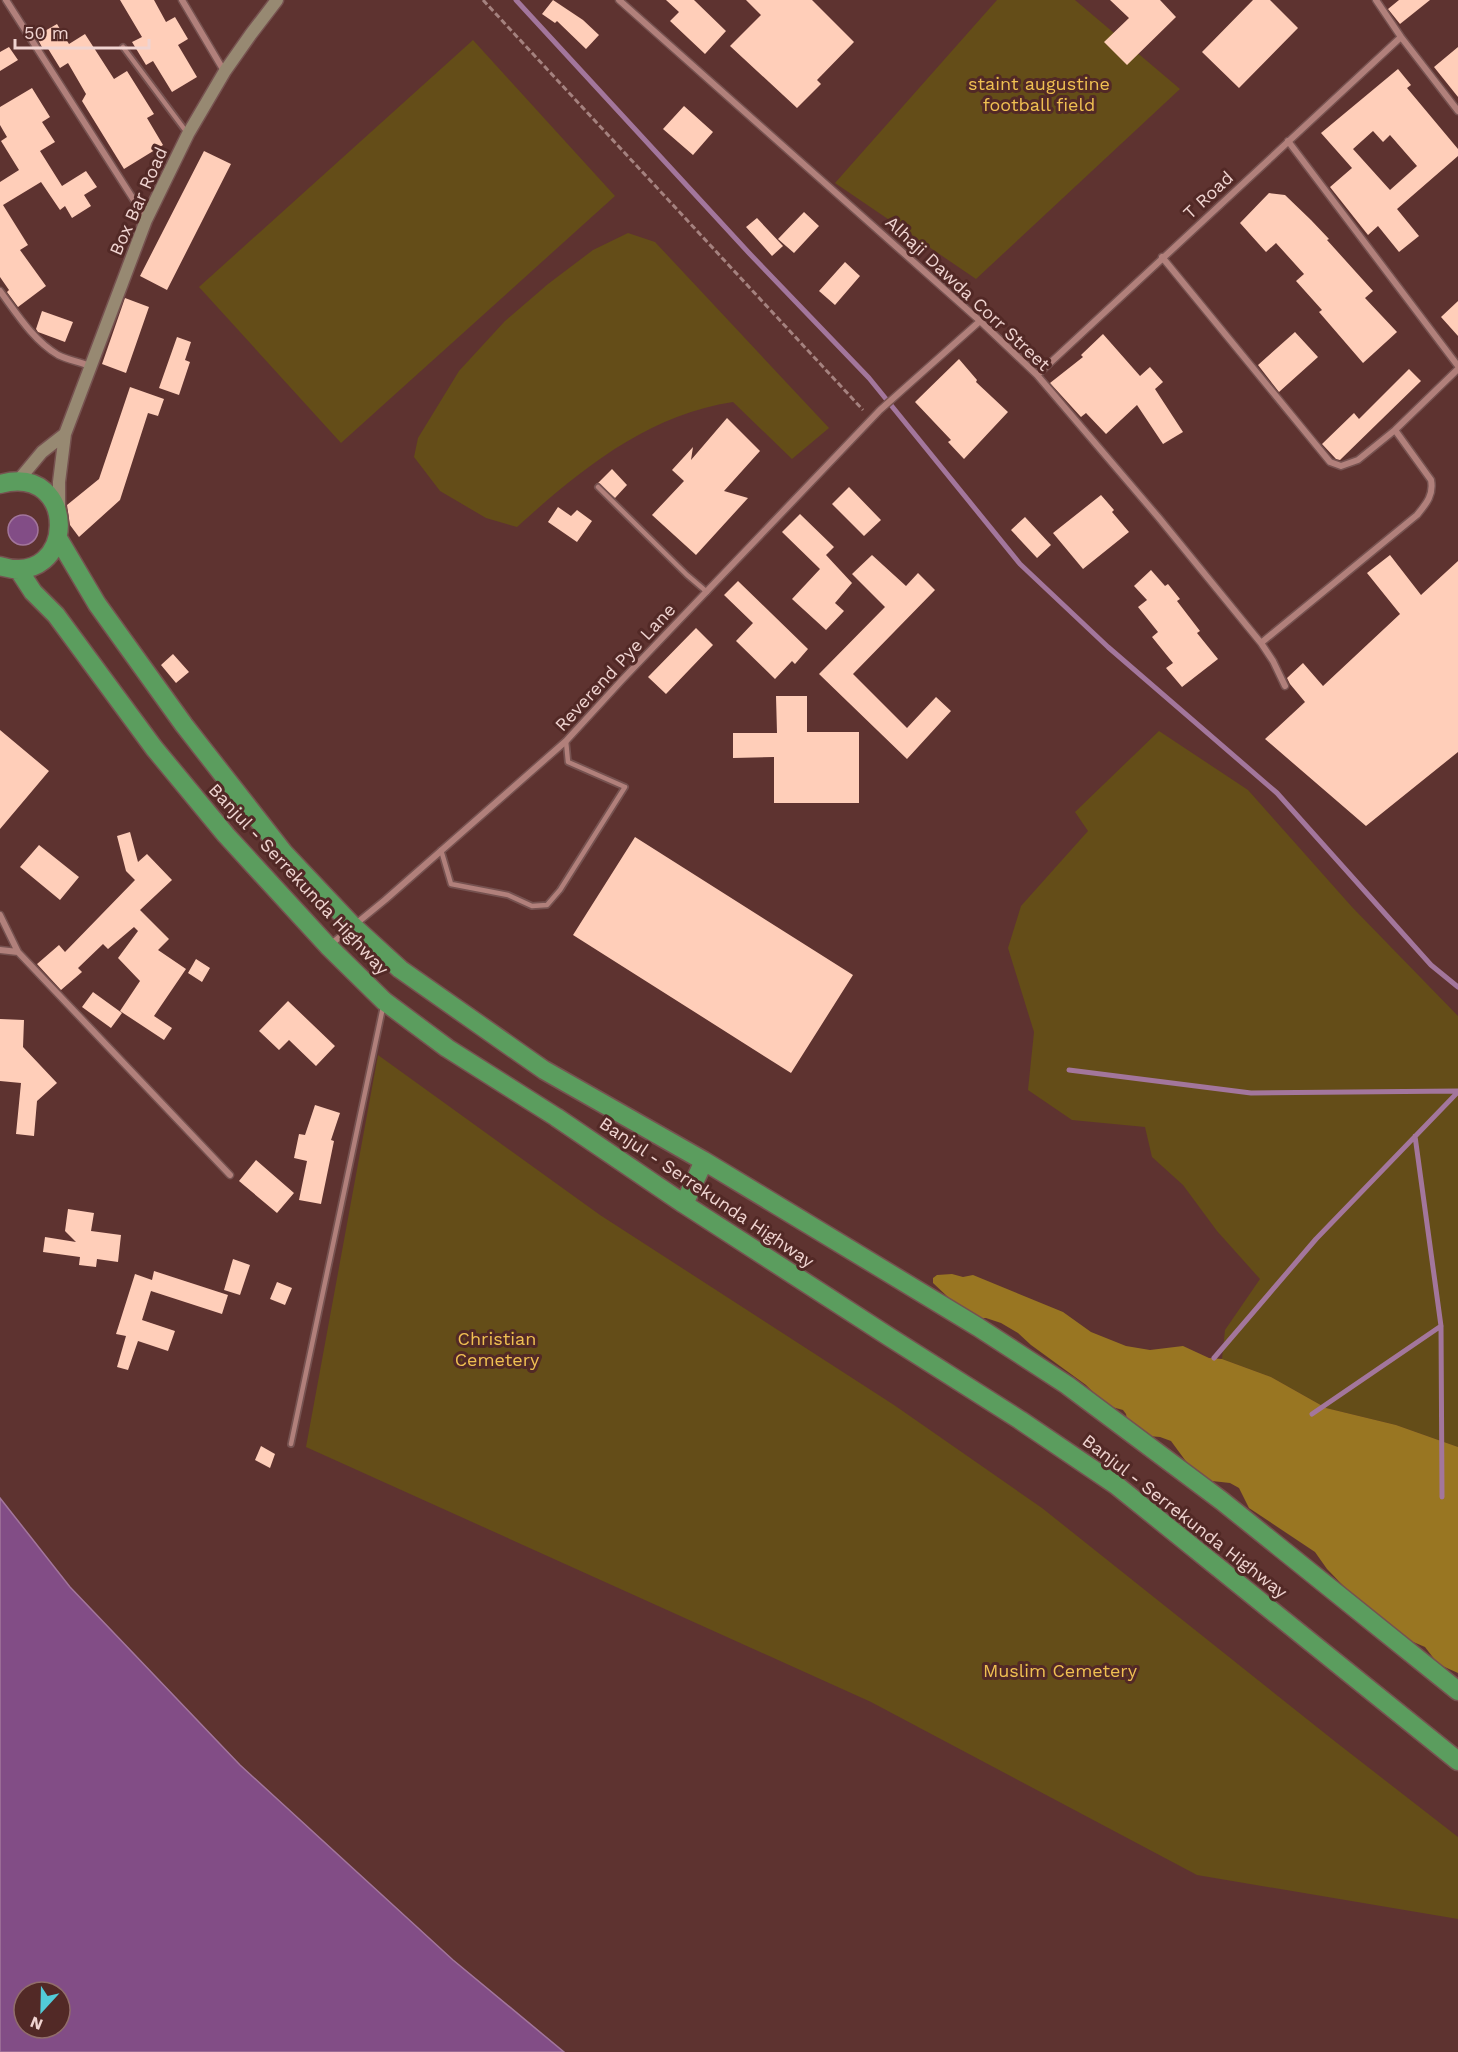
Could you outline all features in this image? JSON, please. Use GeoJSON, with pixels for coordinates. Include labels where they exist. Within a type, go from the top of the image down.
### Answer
{"type":"FeatureCollection","features":[{"type":"Feature","properties":{"kind":"highway"},"geometry":{"type":"LineString","coordinates":[[6,480],[35,486],[44,492],[50,498],[58,515],[58,538],[50,554],[36,565],[9,568]]}},
{"type":"Feature","properties":{"kind":"highway","name":"Banjul - Serrekunda Highway"},"geometry":{"type":"LineString","coordinates":[[58,538],[97,604],[184,725],[284,854],[353,926],[400,969],[544,1070],[704,1161],[978,1327],[1067,1385],[1222,1501],[1458,1691]]}},
{"type":"Feature","properties":{"kind":"highway","name":"Banjul - Serrekunda Highway"},"geometry":{"type":"LineString","coordinates":[[9,568],[56,615],[161,757],[226,835],[328,946],[384,1001],[447,1048],[1020,1420],[1116,1485],[1458,1761]]}},
{"type":"Feature","properties":{"kind":"highway"},"geometry":{"type":"LineString","coordinates":[[684,1204],[704,1161]]}},
{"type":"Feature","properties":{"kind":"street"},"geometry":{"type":"LineString","coordinates":[[6,0],[146,220]]}},
{"type":"Feature","properties":{"kind":"street"},"geometry":{"type":"LineString","coordinates":[[182,0],[225,71]]}},
{"type":"Feature","properties":{"kind":"street","name":"Box Bar Road"},"geometry":{"type":"LineString","coordinates":[[58,515],[59,482],[65,434],[146,220],[188,134],[225,71],[277,0]]}},
{"type":"Feature","properties":{"kind":"street","name":"Alhaji Dawda Corr Street"},"geometry":{"type":"LineString","coordinates":[[619,0],[980,321],[1036,375],[1159,518],[1261,643],[1285,686]]}},
{"type":"Feature","properties":{"kind":"street"},"geometry":{"type":"LineString","coordinates":[[1376,0],[1401,38],[1458,111]]}},
{"type":"Feature","properties":{"kind":"street","name":"T Road"},"geometry":{"type":"LineString","coordinates":[[1036,375],[1401,38]]}},
{"type":"Feature","properties":{"kind":"street"},"geometry":{"type":"LineString","coordinates":[[1162,257],[1330,462],[1341,466],[1358,460],[1395,430],[1458,367],[1288,141]]}},
{"type":"Feature","properties":{"kind":"street"},"geometry":{"type":"LineString","coordinates":[[0,291],[40,341],[59,355],[90,366]]}},
{"type":"Feature","properties":{"kind":"street","name":"Reverend Pye Lane"},"geometry":{"type":"LineString","coordinates":[[328,946],[386,900],[566,741],[872,418],[980,321]]}},
{"type":"Feature","properties":{"kind":"street"},"geometry":{"type":"LineString","coordinates":[[1261,643],[1417,515],[1429,500],[1433,490],[1431,480],[1395,430]]}},
{"type":"Feature","properties":{"kind":"street"},"geometry":{"type":"LineString","coordinates":[[6,480],[65,434]]}},
{"type":"Feature","properties":{"kind":"street"},"geometry":{"type":"LineString","coordinates":[[0,915],[18,952],[230,1175]]}},
{"type":"Feature","properties":{"kind":"street"},"geometry":{"type":"LineString","coordinates":[[0,950],[18,952]]}},
{"type":"Feature","properties":{"kind":"lane"},"geometry":{"type":"LineString","coordinates":[[123,46],[188,134]]}},
{"type":"Feature","properties":{"kind":"lane"},"geometry":{"type":"LineString","coordinates":[[598,487],[707,592]]}},
{"type":"Feature","properties":{"kind":"lane"},"geometry":{"type":"LineString","coordinates":[[441,850],[452,884],[508,895],[531,906],[546,905],[560,890],[625,787],[568,762],[566,741]]}},
{"type":"Feature","properties":{"kind":"lane"},"geometry":{"type":"LineString","coordinates":[[291,1444],[384,1001]]}},
{"type":"Feature","properties":{"kind":"path"},"geometry":{"type":"LineString","coordinates":[[483,0],[872,418]]}},
{"type":"Feature","properties":{"kind":"green space","name":"staint augustine football field"},"geometry":{"type":"Polygon","coordinates":[[[997,0],[1075,0],[1180,89],[976,279],[835,183],[997,0]]]}},
{"type":"Feature","properties":{"kind":"green space"},"geometry":{"type":"Polygon","coordinates":[[[473,40],[615,196],[341,443],[199,287],[473,40]]]}},
{"type":"Feature","properties":{"kind":"green space"},"geometry":{"type":"Polygon","coordinates":[[[628,233],[655,242],[829,428],[792,459],[733,402],[702,409],[643,432],[616,448],[565,485],[517,527],[486,518],[440,491],[414,457],[418,438],[459,371],[505,321],[548,284],[593,250],[628,233]]]}},
{"type":"Feature","properties":{"kind":"green space"},"geometry":{"type":"Polygon","coordinates":[[[1159,731],[1248,790],[1352,907],[1458,1016],[1458,1447],[1396,1425],[1326,1408],[1271,1377],[1222,1359],[1225,1330],[1260,1279],[1217,1231],[1183,1185],[1152,1157],[1145,1127],[1072,1120],[1028,1090],[1034,1032],[1008,948],[1021,906],[1088,831],[1075,812],[1159,731]]]}},
{"type":"Feature","properties":{"kind":"green space","name":"Christian Cemetery"},"geometry":{"type":"Polygon","coordinates":[[[378,1055],[600,1215],[894,1405],[1042,1508],[1458,1837],[1458,1919],[1197,1875],[871,1702],[306,1447],[378,1055]]]}},
{"type":"Feature","properties":{"kind":"shaded area"},"geometry":{"type":"Polygon","coordinates":[[[23,515],[34,519],[38,530],[34,541],[23,545],[12,541],[8,530],[12,519],[23,515]]]}},
{"type":"Feature","properties":{"kind":"shaded area"},"geometry":{"type":"Polygon","coordinates":[[[952,1274],[963,1277],[973,1275],[1063,1312],[1091,1332],[1126,1346],[1150,1350],[1183,1346],[1209,1358],[1222,1359],[1271,1377],[1326,1408],[1396,1425],[1458,1447],[1458,1673],[1438,1664],[1425,1647],[1404,1638],[1359,1602],[1327,1569],[1315,1552],[1249,1508],[1239,1488],[1230,1483],[1212,1481],[1196,1475],[1171,1441],[1148,1436],[1128,1425],[1123,1410],[1102,1401],[1086,1385],[1018,1333],[1001,1323],[986,1318],[974,1318],[964,1312],[933,1283],[933,1278],[937,1275],[952,1274]]]}},
{"type":"Feature","properties":{"kind":"shaded area"},"geometry":{"type":"Polygon","coordinates":[[[0,1498],[70,1587],[240,1765],[453,1960],[564,2052],[0,2052],[0,1498]]]}},
{"type":"Feature","properties":{"kind":"building"},"geometry":{"type":"Polygon","coordinates":[[[120,0],[154,0],[166,22],[175,17],[188,39],[178,45],[197,77],[172,92],[153,61],[146,65],[132,42],[142,37],[120,0]]]}},
{"type":"Feature","properties":{"kind":"building"},"geometry":{"type":"Polygon","coordinates":[[[553,0],[583,20],[599,35],[586,49],[557,21],[555,23],[542,14],[553,0]]]}},
{"type":"Feature","properties":{"kind":"building"},"geometry":{"type":"Polygon","coordinates":[[[666,0],[694,0],[726,31],[705,54],[670,21],[679,12],[666,0]]]}},
{"type":"Feature","properties":{"kind":"building"},"geometry":{"type":"Polygon","coordinates":[[[746,0],[812,0],[854,42],[817,80],[821,84],[797,108],[730,46],[761,15],[746,0]]]}},
{"type":"Feature","properties":{"kind":"building"},"geometry":{"type":"Polygon","coordinates":[[[1110,0],[1160,0],[1176,17],[1127,65],[1104,42],[1129,18],[1110,0]]]}},
{"type":"Feature","properties":{"kind":"building"},"geometry":{"type":"Polygon","coordinates":[[[1253,0],[1270,0],[1298,28],[1239,88],[1202,52],[1253,0]]]}},
{"type":"Feature","properties":{"kind":"building"},"geometry":{"type":"Polygon","coordinates":[[[1399,0],[1430,0],[1400,24],[1388,9],[1399,0]]]}},
{"type":"Feature","properties":{"kind":"building"},"geometry":{"type":"Polygon","coordinates":[[[57,24],[69,44],[85,34],[114,79],[127,71],[154,114],[147,118],[163,145],[124,169],[82,101],[86,94],[68,63],[60,68],[47,47],[43,49],[36,36],[57,24]]]}},
{"type":"Feature","properties":{"kind":"building"},"geometry":{"type":"Polygon","coordinates":[[[9,47],[18,60],[0,71],[0,52],[9,47]]]}},
{"type":"Feature","properties":{"kind":"building"},"geometry":{"type":"Polygon","coordinates":[[[1458,47],[1458,97],[1434,67],[1458,47]]]}},
{"type":"Feature","properties":{"kind":"building"},"geometry":{"type":"Polygon","coordinates":[[[1398,69],[1411,85],[1407,88],[1458,149],[1458,156],[1397,209],[1419,236],[1399,252],[1378,226],[1368,235],[1330,187],[1352,168],[1321,133],[1398,69]],[[1373,131],[1353,149],[1390,190],[1417,166],[1390,135],[1383,142],[1373,131]]]}},
{"type":"Feature","properties":{"kind":"building"},"geometry":{"type":"Polygon","coordinates":[[[32,88],[50,117],[42,122],[55,142],[40,151],[62,186],[86,171],[97,187],[84,195],[91,206],[72,218],[65,206],[60,210],[41,182],[3,205],[28,245],[20,250],[46,286],[18,307],[0,277],[0,182],[19,170],[1,141],[7,137],[0,125],[0,107],[32,88]]]}},
{"type":"Feature","properties":{"kind":"building"},"geometry":{"type":"Polygon","coordinates":[[[684,106],[713,132],[693,155],[663,129],[684,106]]]}},
{"type":"Feature","properties":{"kind":"building"},"geometry":{"type":"Polygon","coordinates":[[[204,151],[231,164],[167,290],[140,276],[204,151]]]}},
{"type":"Feature","properties":{"kind":"building"},"geometry":{"type":"Polygon","coordinates":[[[1269,193],[1285,195],[1329,239],[1327,240],[1373,291],[1365,298],[1397,332],[1363,363],[1319,312],[1322,310],[1296,281],[1304,274],[1276,243],[1266,252],[1240,223],[1269,193]]]}},
{"type":"Feature","properties":{"kind":"building"},"geometry":{"type":"Polygon","coordinates":[[[804,212],[819,226],[794,253],[778,239],[804,212]]]}},
{"type":"Feature","properties":{"kind":"building"},"geometry":{"type":"Polygon","coordinates":[[[757,218],[783,246],[772,256],[746,227],[757,218]]]}},
{"type":"Feature","properties":{"kind":"building"},"geometry":{"type":"Polygon","coordinates":[[[845,262],[860,276],[835,305],[819,291],[845,262]]]}},
{"type":"Feature","properties":{"kind":"building"},"geometry":{"type":"Polygon","coordinates":[[[125,298],[149,307],[126,373],[102,364],[125,298]]]}},
{"type":"Feature","properties":{"kind":"building"},"geometry":{"type":"Polygon","coordinates":[[[1458,301],[1458,336],[1441,317],[1458,301]]]}},
{"type":"Feature","properties":{"kind":"building"},"geometry":{"type":"Polygon","coordinates":[[[42,311],[73,322],[65,342],[38,332],[36,329],[42,311]]]}},
{"type":"Feature","properties":{"kind":"building"},"geometry":{"type":"Polygon","coordinates":[[[1295,332],[1318,357],[1279,392],[1258,365],[1295,332]]]}},
{"type":"Feature","properties":{"kind":"building"},"geometry":{"type":"Polygon","coordinates":[[[1103,334],[1140,376],[1150,367],[1163,382],[1155,389],[1183,432],[1163,444],[1137,405],[1106,434],[1086,413],[1081,417],[1050,383],[1083,357],[1081,355],[1103,334]]]}},
{"type":"Feature","properties":{"kind":"building"},"geometry":{"type":"Polygon","coordinates":[[[177,337],[191,342],[185,360],[190,362],[179,395],[159,388],[177,337]]]}},
{"type":"Feature","properties":{"kind":"building"},"geometry":{"type":"Polygon","coordinates":[[[959,359],[977,380],[976,382],[1008,412],[964,459],[948,442],[951,440],[915,402],[959,359]]]}},
{"type":"Feature","properties":{"kind":"building"},"geometry":{"type":"Polygon","coordinates":[[[1409,369],[1421,381],[1340,460],[1336,459],[1322,444],[1354,413],[1359,419],[1409,369]]]}},
{"type":"Feature","properties":{"kind":"building"},"geometry":{"type":"Polygon","coordinates":[[[130,387],[164,399],[158,416],[148,413],[120,500],[79,537],[70,525],[67,505],[99,479],[130,387]]]}},
{"type":"Feature","properties":{"kind":"building"},"geometry":{"type":"Polygon","coordinates":[[[727,418],[760,451],[724,491],[748,498],[696,555],[652,515],[684,481],[672,470],[693,447],[691,460],[727,418]]]}},
{"type":"Feature","properties":{"kind":"building"},"geometry":{"type":"Polygon","coordinates":[[[612,469],[627,485],[615,498],[598,483],[612,469]]]}},
{"type":"Feature","properties":{"kind":"building"},"geometry":{"type":"Polygon","coordinates":[[[849,487],[881,520],[864,536],[832,504],[849,487]]]}},
{"type":"Feature","properties":{"kind":"building"},"geometry":{"type":"Polygon","coordinates":[[[1101,495],[1129,532],[1083,569],[1053,533],[1101,495]]]}},
{"type":"Feature","properties":{"kind":"building"},"geometry":{"type":"Polygon","coordinates":[[[558,507],[571,516],[577,510],[592,521],[577,542],[548,522],[558,507]]]}},
{"type":"Feature","properties":{"kind":"building"},"geometry":{"type":"Polygon","coordinates":[[[800,514],[834,547],[826,555],[852,583],[835,603],[844,611],[826,630],[792,599],[820,569],[782,532],[800,514]]]}},
{"type":"Feature","properties":{"kind":"building"},"geometry":{"type":"Polygon","coordinates":[[[1025,517],[1051,545],[1037,558],[1011,530],[1025,517]]]}},
{"type":"Feature","properties":{"kind":"building"},"geometry":{"type":"Polygon","coordinates":[[[872,555],[906,586],[918,573],[935,590],[853,674],[907,728],[936,697],[951,711],[907,759],[819,674],[885,607],[852,574],[872,555]]]}},
{"type":"Feature","properties":{"kind":"building"},"geometry":{"type":"Polygon","coordinates":[[[1390,555],[1421,595],[1458,561],[1458,752],[1366,826],[1265,739],[1305,702],[1287,678],[1303,663],[1323,686],[1400,614],[1367,573],[1390,555]]]}},
{"type":"Feature","properties":{"kind":"building"},"geometry":{"type":"Polygon","coordinates":[[[1151,570],[1165,586],[1168,584],[1180,599],[1177,601],[1200,631],[1197,633],[1218,659],[1182,687],[1166,668],[1173,663],[1152,637],[1158,632],[1138,607],[1147,600],[1134,586],[1151,570]]]}},
{"type":"Feature","properties":{"kind":"building"},"geometry":{"type":"Polygon","coordinates":[[[738,581],[808,649],[795,664],[792,661],[775,679],[736,641],[753,623],[724,595],[738,581]]]}},
{"type":"Feature","properties":{"kind":"building"},"geometry":{"type":"Polygon","coordinates":[[[696,628],[713,645],[666,694],[648,677],[696,628]]]}},
{"type":"Feature","properties":{"kind":"building"},"geometry":{"type":"Polygon","coordinates":[[[173,654],[189,672],[176,683],[161,665],[173,654]]]}},
{"type":"Feature","properties":{"kind":"building"},"geometry":{"type":"Polygon","coordinates":[[[776,696],[807,696],[807,732],[859,732],[859,803],[774,803],[774,757],[733,758],[733,733],[777,733],[776,696]]]}},
{"type":"Feature","properties":{"kind":"building"},"geometry":{"type":"Polygon","coordinates":[[[0,730],[49,771],[0,829],[0,730]]]}},
{"type":"Feature","properties":{"kind":"building"},"geometry":{"type":"Polygon","coordinates":[[[130,832],[138,862],[147,854],[172,880],[140,910],[169,939],[158,950],[186,969],[154,1016],[172,1028],[164,1040],[120,1011],[140,981],[118,958],[138,931],[134,927],[108,949],[103,944],[78,968],[82,972],[61,990],[37,964],[59,945],[65,952],[135,880],[126,871],[117,836],[130,832]]]}},
{"type":"Feature","properties":{"kind":"building"},"geometry":{"type":"Polygon","coordinates":[[[635,837],[853,975],[791,1073],[573,935],[635,837]]]}},
{"type":"Feature","properties":{"kind":"building"},"geometry":{"type":"Polygon","coordinates":[[[39,845],[79,877],[60,900],[20,867],[39,845]]]}},
{"type":"Feature","properties":{"kind":"building"},"geometry":{"type":"Polygon","coordinates":[[[196,959],[210,968],[202,982],[188,973],[196,959]]]}},
{"type":"Feature","properties":{"kind":"building"},"geometry":{"type":"Polygon","coordinates":[[[93,992],[122,1013],[111,1028],[82,1007],[93,992]]]}},
{"type":"Feature","properties":{"kind":"building"},"geometry":{"type":"Polygon","coordinates":[[[288,1001],[335,1046],[316,1066],[289,1040],[279,1050],[259,1031],[288,1001]]]}},
{"type":"Feature","properties":{"kind":"building"},"geometry":{"type":"Polygon","coordinates":[[[0,1019],[24,1020],[23,1047],[57,1083],[37,1101],[34,1136],[16,1134],[21,1083],[0,1081],[0,1019]]]}},
{"type":"Feature","properties":{"kind":"building"},"geometry":{"type":"Polygon","coordinates":[[[315,1105],[340,1113],[331,1140],[334,1141],[321,1204],[299,1200],[307,1161],[294,1158],[299,1134],[305,1135],[315,1105]]]}},
{"type":"Feature","properties":{"kind":"building"},"geometry":{"type":"Polygon","coordinates":[[[256,1160],[294,1193],[277,1213],[239,1181],[256,1160]]]}},
{"type":"Feature","properties":{"kind":"building"},"geometry":{"type":"Polygon","coordinates":[[[68,1209],[94,1213],[91,1231],[121,1235],[118,1262],[97,1259],[96,1267],[79,1265],[80,1257],[43,1252],[45,1237],[76,1242],[65,1231],[68,1209]]]}},
{"type":"Feature","properties":{"kind":"building"},"geometry":{"type":"Polygon","coordinates":[[[233,1259],[250,1265],[240,1295],[224,1290],[233,1259]]]}},
{"type":"Feature","properties":{"kind":"building"},"geometry":{"type":"Polygon","coordinates":[[[154,1271],[228,1295],[222,1314],[151,1291],[142,1320],[175,1331],[168,1351],[138,1341],[128,1370],[117,1367],[126,1336],[116,1334],[135,1274],[152,1280],[154,1271]]]}},
{"type":"Feature","properties":{"kind":"building"},"geometry":{"type":"Polygon","coordinates":[[[277,1282],[292,1288],[285,1305],[270,1299],[277,1282]]]}},
{"type":"Feature","properties":{"kind":"building"},"geometry":{"type":"Polygon","coordinates":[[[261,1446],[275,1454],[270,1468],[255,1460],[261,1446]]]}},
{"type":"Feature","properties":{"kind":"waterway"},"geometry":{"type":"LineString","coordinates":[[516,0],[749,253],[869,378],[1020,564],[1108,647],[1277,793],[1431,965],[1458,987]]}},
{"type":"Feature","properties":{"kind":"waterway"},"geometry":{"type":"LineString","coordinates":[[1069,1070],[1251,1093],[1458,1091]]}},
{"type":"Feature","properties":{"kind":"waterway"},"geometry":{"type":"LineString","coordinates":[[1214,1358],[1316,1239],[1458,1092]]}},
{"type":"Feature","properties":{"kind":"waterway"},"geometry":{"type":"LineString","coordinates":[[1415,1136],[1441,1326],[1442,1497]]}},
{"type":"Feature","properties":{"kind":"waterway"},"geometry":{"type":"LineString","coordinates":[[1312,1414],[1441,1326]]}},
{"type":"Feature","properties":{"kind":"park label","name":"Muslim Cemetery"},"geometry":{"type":"Point","coordinates":[1060,1670]}}]}
